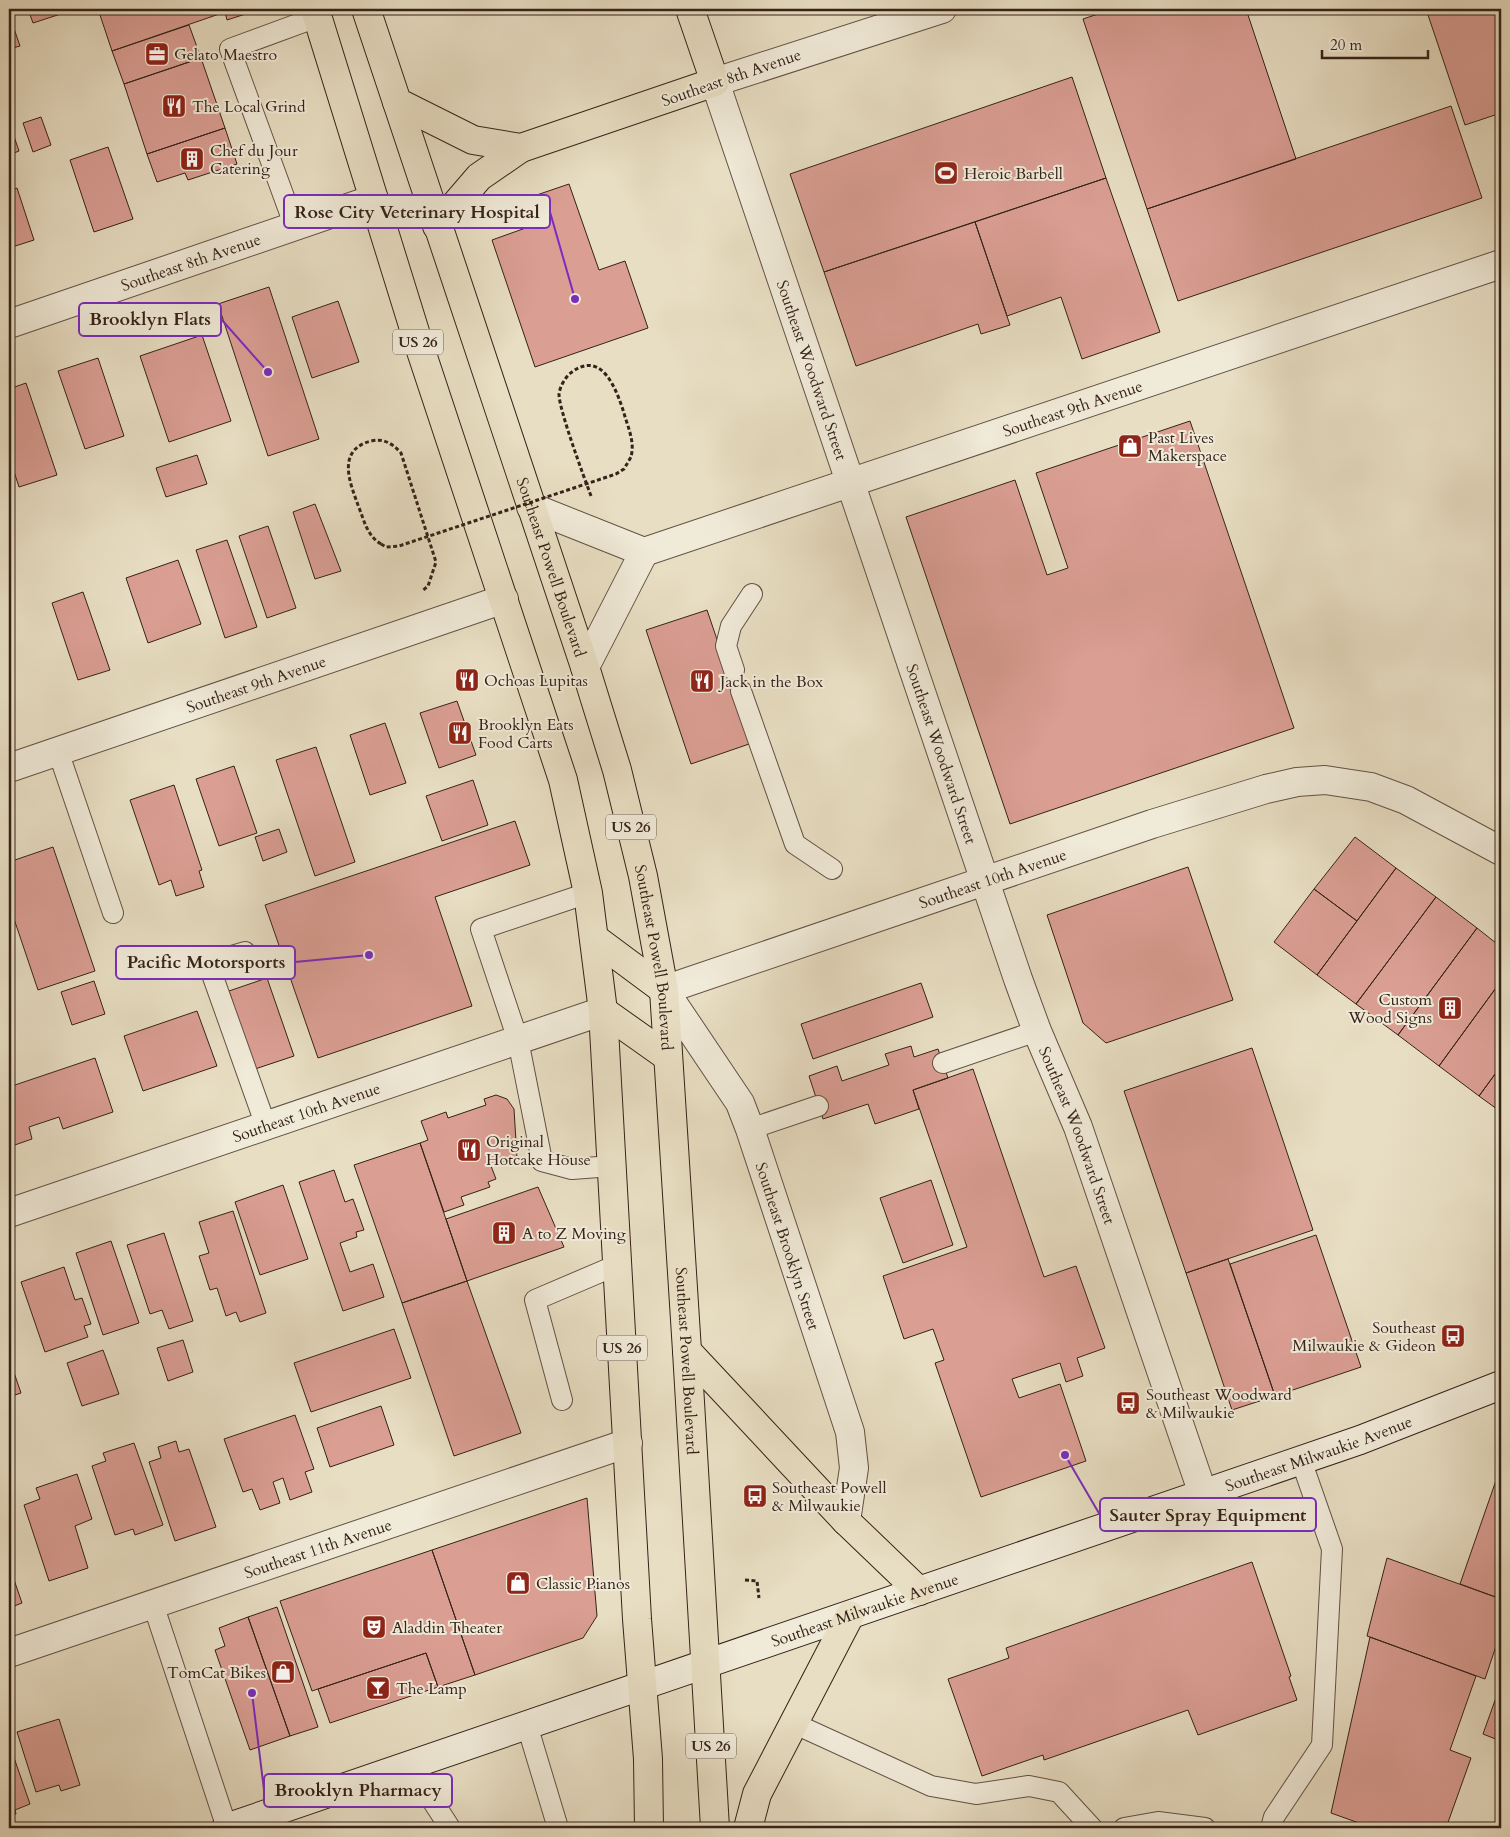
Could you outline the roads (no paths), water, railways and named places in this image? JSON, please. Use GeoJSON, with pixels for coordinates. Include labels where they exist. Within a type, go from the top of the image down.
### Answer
{"type":"FeatureCollection","features":[{"type":"Feature","properties":{"kind":"main road","name":"Southeast Powell Boulevard"},"geometry":{"type":"LineString","coordinates":[[366,9],[585,667],[616,770],[643,876],[664,990],[688,1351],[700,1596],[706,1664],[715,1828]]}},
{"type":"Feature","properties":{"kind":"main road","name":"Southeast Woodward Street"},"geometry":{"type":"LineString","coordinates":[[690,9],[715,82]]}},
{"type":"Feature","properties":{"kind":"main road","name":"US 26"},"geometry":{"type":"LineString","coordinates":[[316,13],[420,348],[563,780],[588,893],[603,1011],[642,1686],[648,1759],[648,1828]]}},
{"type":"Feature","properties":{"kind":"main road","name":"Southeast 8th Avenue"},"geometry":{"type":"LineString","coordinates":[[521,148],[715,82]]}},
{"type":"Feature","properties":{"kind":"main road"},"geometry":{"type":"LineString","coordinates":[[397,102],[473,140],[521,148]]}},
{"type":"Feature","properties":{"kind":"main road"},"geometry":{"type":"LineString","coordinates":[[437,226],[479,177],[521,148]]}},
{"type":"Feature","properties":{"kind":"main road"},"geometry":{"type":"LineString","coordinates":[[594,938],[664,990]]}},
{"type":"Feature","properties":{"kind":"main road"},"geometry":{"type":"LineString","coordinates":[[603,1011],[668,1057]]}},
{"type":"Feature","properties":{"kind":"main road"},"geometry":{"type":"LineString","coordinates":[[688,1351],[846,1521],[919,1591]]}},
{"type":"Feature","properties":{"kind":"main road"},"geometry":{"type":"LineString","coordinates":[[748,1828],[757,1794],[850,1614]]}},
{"type":"Feature","properties":{"kind":"street","name":"Southeast 8th Avenue"},"geometry":{"type":"LineString","coordinates":[[715,82],[942,9]]}},
{"type":"Feature","properties":{"kind":"street","name":"Southeast Woodward Street"},"geometry":{"type":"LineString","coordinates":[[715,82],[984,882],[1037,1031],[1078,1127],[1202,1494]]}},
{"type":"Feature","properties":{"kind":"street","name":"Southeast 8th Avenue"},"geometry":{"type":"LineString","coordinates":[[9,324],[374,199]]}},
{"type":"Feature","properties":{"kind":"street","name":"Southeast 9th Avenue"},"geometry":{"type":"LineString","coordinates":[[644,552],[1501,264]]}},
{"type":"Feature","properties":{"kind":"street"},"geometry":{"type":"LineString","coordinates":[[531,507],[644,552],[585,667]]}},
{"type":"Feature","properties":{"kind":"street","name":"Southeast 9th Avenue"},"geometry":{"type":"LineString","coordinates":[[9,768],[504,599]]}},
{"type":"Feature","properties":{"kind":"street","name":"Southeast 10th Avenue"},"geometry":{"type":"LineString","coordinates":[[664,990],[1152,824],[1266,789],[1297,782],[1324,780],[1371,787],[1398,796],[1501,851]]}},
{"type":"Feature","properties":{"kind":"street","name":"Southeast Brooklyn Street"},"geometry":{"type":"LineString","coordinates":[[664,990],[740,1103],[750,1129],[850,1432],[854,1468],[846,1521]]}},
{"type":"Feature","properties":{"kind":"street","name":"Southeast 10th Avenue"},"geometry":{"type":"LineString","coordinates":[[9,1213],[603,1011]]}},
{"type":"Feature","properties":{"kind":"street","name":"Southeast Milwaukie Avenue"},"geometry":{"type":"LineString","coordinates":[[227,1828],[1360,1440],[1501,1385]]}},
{"type":"Feature","properties":{"kind":"street","name":"Southeast 11th Avenue"},"geometry":{"type":"LineString","coordinates":[[9,1653],[628,1443]]}},
{"type":"Feature","properties":{"kind":"lane"},"geometry":{"type":"LineString","coordinates":[[295,226],[230,49],[316,13]]}},
{"type":"Feature","properties":{"kind":"lane"},"geometry":{"type":"LineString","coordinates":[[734,670],[726,646],[732,626],[752,594]]}},
{"type":"Feature","properties":{"kind":"lane"},"geometry":{"type":"LineString","coordinates":[[742,691],[795,844],[832,870]]}},
{"type":"Feature","properties":{"kind":"lane"},"geometry":{"type":"LineString","coordinates":[[58,751],[113,912]]}},
{"type":"Feature","properties":{"kind":"lane"},"geometry":{"type":"LineString","coordinates":[[588,893],[481,929],[518,1040],[542,1161],[572,1169],[612,1166]]}},
{"type":"Feature","properties":{"kind":"lane"},"geometry":{"type":"LineString","coordinates":[[245,952],[208,963],[266,1126]]}},
{"type":"Feature","properties":{"kind":"lane"},"geometry":{"type":"LineString","coordinates":[[943,1063],[1037,1031]]}},
{"type":"Feature","properties":{"kind":"lane"},"geometry":{"type":"LineString","coordinates":[[750,1129],[818,1106]]}},
{"type":"Feature","properties":{"kind":"lane"},"geometry":{"type":"LineString","coordinates":[[562,1400],[535,1300],[617,1265]]}},
{"type":"Feature","properties":{"kind":"lane"},"geometry":{"type":"LineString","coordinates":[[1271,1828],[1274,1817],[1322,1745],[1332,1549],[1301,1460]]}},
{"type":"Feature","properties":{"kind":"lane"},"geometry":{"type":"LineString","coordinates":[[153,1604],[227,1828]]}},
{"type":"Feature","properties":{"kind":"lane"},"geometry":{"type":"LineString","coordinates":[[793,1723],[931,1786],[976,1794],[1029,1786],[1058,1792],[1082,1824]]}},
{"type":"Feature","properties":{"kind":"lane"},"geometry":{"type":"LineString","coordinates":[[527,1725],[558,1828]]}},
{"type":"Feature","properties":{"kind":"lane"},"geometry":{"type":"LineString","coordinates":[[410,1766],[450,1828]]}},
{"type":"Feature","properties":{"kind":"lane"},"geometry":{"type":"LineString","coordinates":[[1124,1828],[1158,1822],[1205,1828]]}},
{"type":"Feature","properties":{"kind":"place","name":"Gelato Maestro"},"geometry":{"type":"Point","coordinates":[157,54]}},
{"type":"Feature","properties":{"kind":"place","name":"The Local Grind"},"geometry":{"type":"Point","coordinates":[174,106]}},
{"type":"Feature","properties":{"kind":"place","name":"Chef du Jour Catering"},"geometry":{"type":"Point","coordinates":[192,159]}},
{"type":"Feature","properties":{"kind":"place","name":"Heroic Barbell"},"geometry":{"type":"Point","coordinates":[946,173]}},
{"type":"Feature","properties":{"kind":"place","name":"Rose City Veterinary Hospital"},"geometry":{"type":"Point","coordinates":[575,299]}},
{"type":"Feature","properties":{"kind":"place","name":"Brooklyn Flats"},"geometry":{"type":"Point","coordinates":[268,372]}},
{"type":"Feature","properties":{"kind":"place","name":"Past Lives Makerspace"},"geometry":{"type":"Point","coordinates":[1130,446]}},
{"type":"Feature","properties":{"kind":"place","name":"Ochoas Lupitas"},"geometry":{"type":"Point","coordinates":[467,680]}},
{"type":"Feature","properties":{"kind":"place","name":"Jack in the Box"},"geometry":{"type":"Point","coordinates":[702,681]}},
{"type":"Feature","properties":{"kind":"place","name":"Brooklyn Eats Food Carts"},"geometry":{"type":"Point","coordinates":[460,733]}},
{"type":"Feature","properties":{"kind":"place","name":"Pacific Motorsports"},"geometry":{"type":"Point","coordinates":[369,955]}},
{"type":"Feature","properties":{"kind":"place","name":"Custom Wood Signs"},"geometry":{"type":"Point","coordinates":[1450,1008]}},
{"type":"Feature","properties":{"kind":"place","name":"Original Hotcake House"},"geometry":{"type":"Point","coordinates":[469,1150]}},
{"type":"Feature","properties":{"kind":"place","name":"A to Z Moving"},"geometry":{"type":"Point","coordinates":[504,1233]}},
{"type":"Feature","properties":{"kind":"place","name":"Southeast Milwaukie & Gideon"},"geometry":{"type":"Point","coordinates":[1453,1336]}},
{"type":"Feature","properties":{"kind":"place","name":"Southeast Woodward & Milwaukie"},"geometry":{"type":"Point","coordinates":[1128,1403]}},
{"type":"Feature","properties":{"kind":"place","name":"Sauter Spray Equipment"},"geometry":{"type":"Point","coordinates":[1065,1455]}},
{"type":"Feature","properties":{"kind":"place","name":"Southeast Powell & Milwaukie"},"geometry":{"type":"Point","coordinates":[755,1496]}},
{"type":"Feature","properties":{"kind":"place","name":"Classic Pianos"},"geometry":{"type":"Point","coordinates":[518,1583]}},
{"type":"Feature","properties":{"kind":"place","name":"Aladdin Theater"},"geometry":{"type":"Point","coordinates":[374,1627]}},
{"type":"Feature","properties":{"kind":"place","name":"TomCat Bikes"},"geometry":{"type":"Point","coordinates":[283,1672]}},
{"type":"Feature","properties":{"kind":"place","name":"The Lamp"},"geometry":{"type":"Point","coordinates":[378,1688]}},
{"type":"Feature","properties":{"kind":"place","name":"Brooklyn Pharmacy"},"geometry":{"type":"Point","coordinates":[252,1693]}}]}
